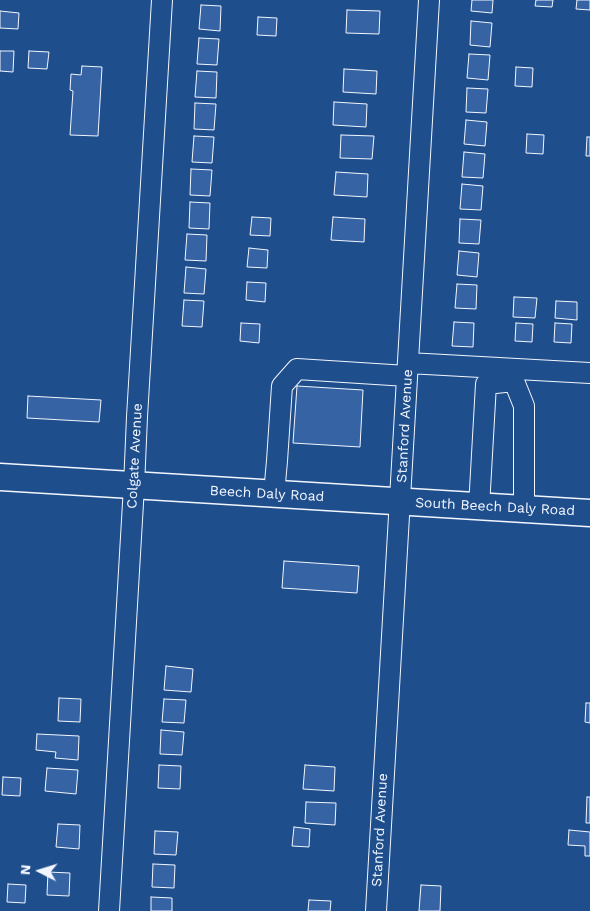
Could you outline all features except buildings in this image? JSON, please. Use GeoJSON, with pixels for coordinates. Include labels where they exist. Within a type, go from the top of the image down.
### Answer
{"type":"FeatureCollection","features":[{"type":"Feature","properties":{"kind":"main road"},"geometry":{"type":"LineString","coordinates":[[0,478],[134,486]]}},
{"type":"Feature","properties":{"kind":"main road","name":"Beech Daly Road"},"geometry":{"type":"LineString","coordinates":[[134,486],[400,502]]}},
{"type":"Feature","properties":{"kind":"main road","name":"South Beech Daly Road"},"geometry":{"type":"LineString","coordinates":[[400,502],[590,513]]}},
{"type":"Feature","properties":{"kind":"street","name":"Colgate Avenue"},"geometry":{"type":"LineString","coordinates":[[109,911],[162,0]]}},
{"type":"Feature","properties":{"kind":"street","name":"Stanford Avenue"},"geometry":{"type":"LineString","coordinates":[[376,911],[429,0]]}},
{"type":"Feature","properties":{"kind":"street"},"geometry":{"type":"LineString","coordinates":[[274,494],[282,386],[297,369],[408,369],[590,373]]}},
{"type":"Feature","properties":{"kind":"street"},"geometry":{"type":"LineString","coordinates":[[479,507],[486,384],[514,381],[524,406],[524,509]]}}]}
